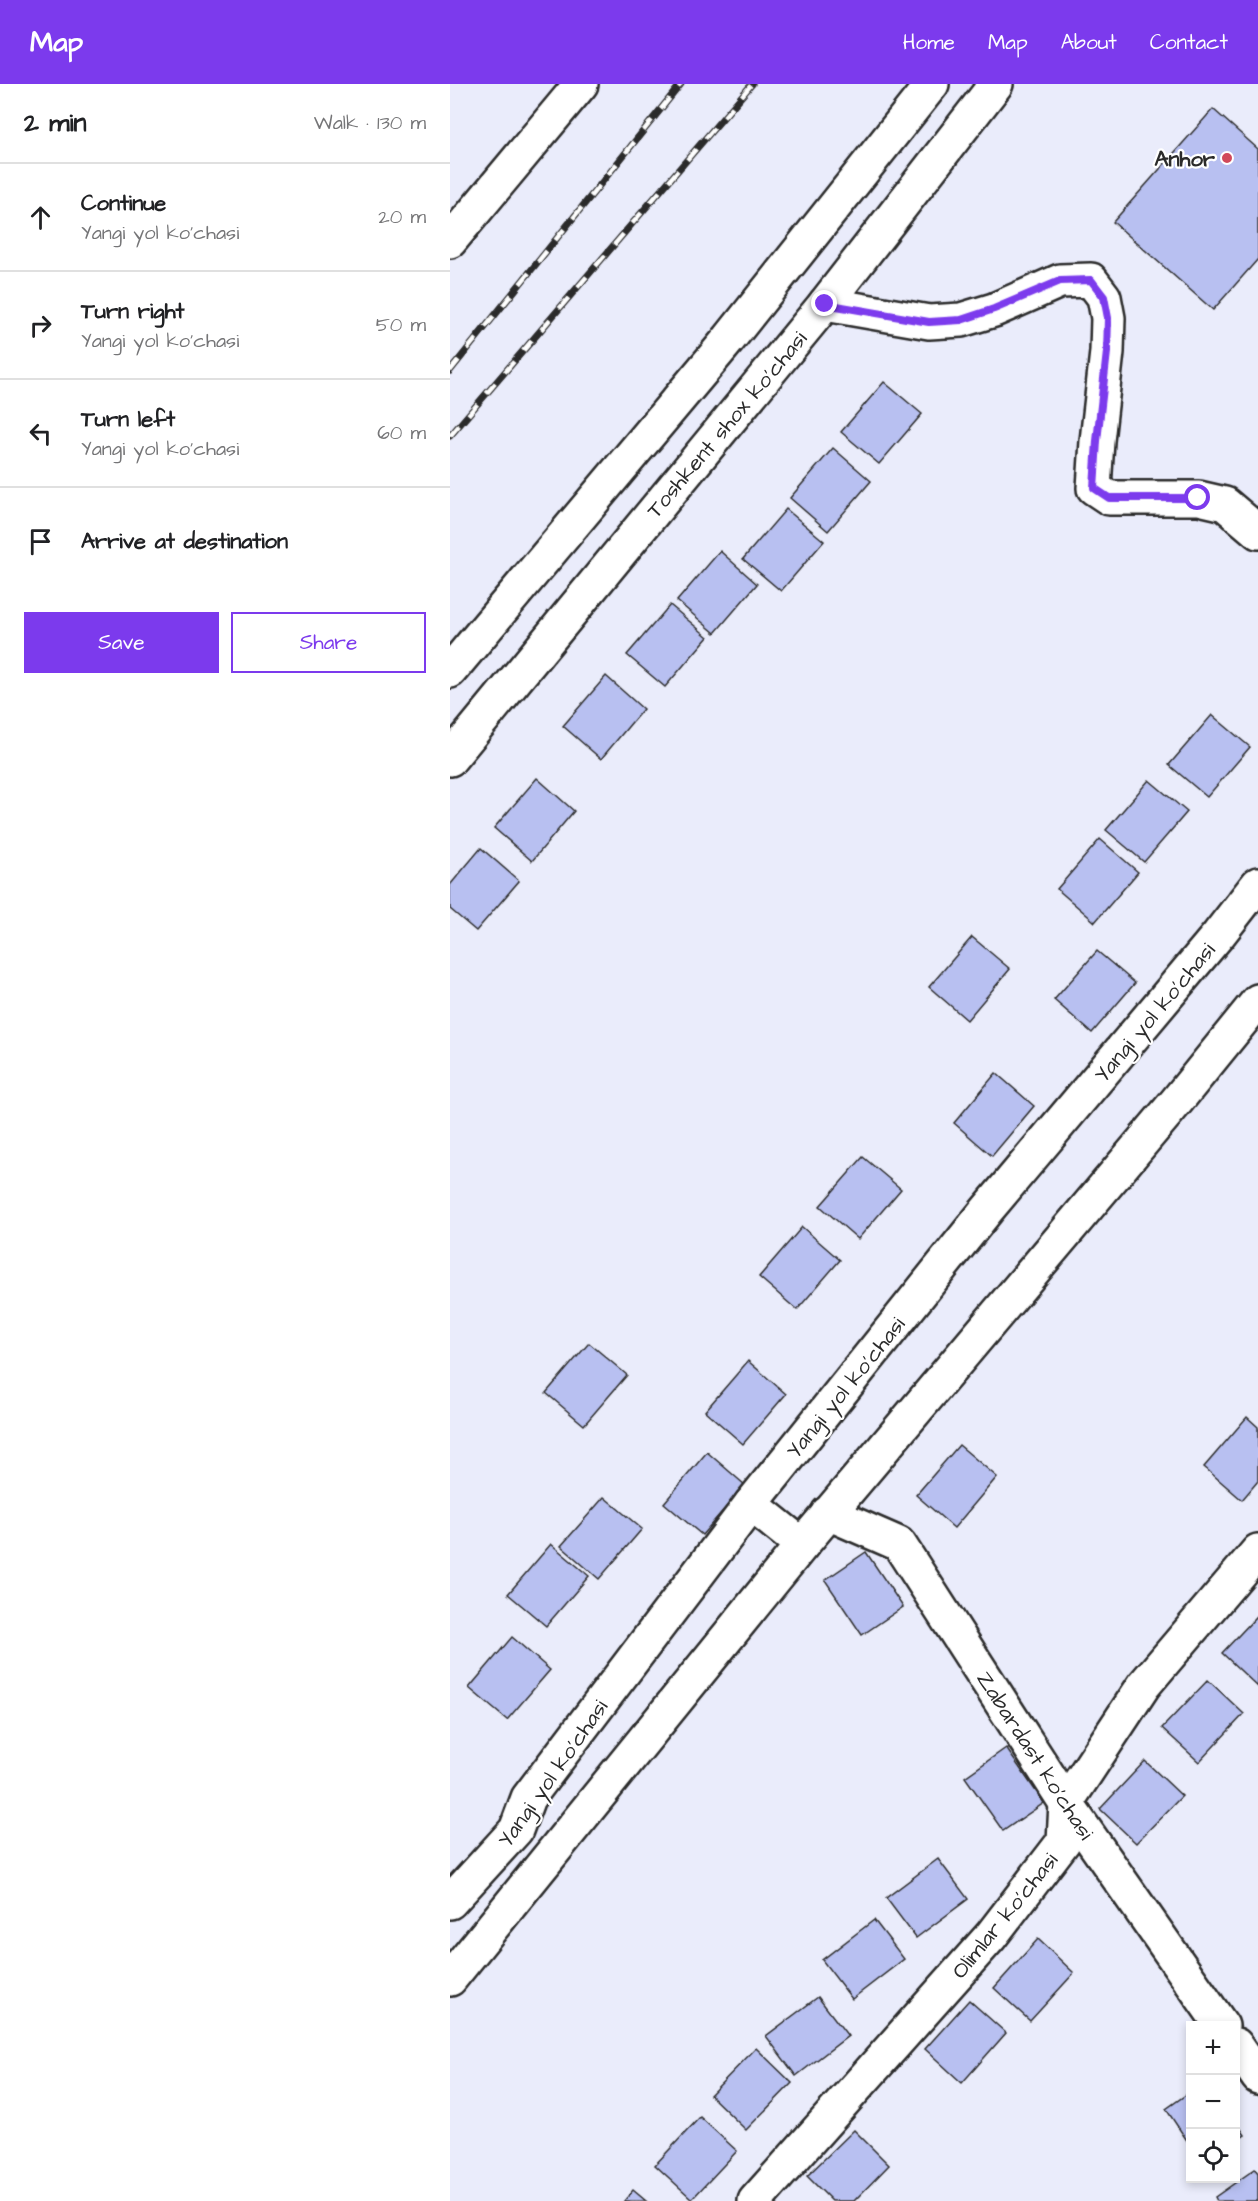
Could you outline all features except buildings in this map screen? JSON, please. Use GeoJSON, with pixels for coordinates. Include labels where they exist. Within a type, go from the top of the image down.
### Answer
{"type":"FeatureCollection","features":[{"type":"Feature","properties":{"kind":"main road"},"geometry":{"type":"LineString","coordinates":[[450,241],[582,84]]}},
{"type":"Feature","properties":{"kind":"main road"},"geometry":{"type":"LineString","coordinates":[[450,671],[729,339],[932,84]]}},
{"type":"Feature","properties":{"kind":"main road","name":"Toshkent shox ko'chasi"},"geometry":{"type":"LineString","coordinates":[[450,759],[825,304],[996,84]]}},
{"type":"Feature","properties":{"kind":"main road"},"geometry":{"type":"LineString","coordinates":[[825,304],[929,322],[961,320],[1016,301],[1060,281],[1091,280],[1104,297],[1108,318],[1094,488],[1109,498],[1198,498],[1225,504],[1258,532]]}},
{"type":"Feature","properties":{"kind":"main road","name":"Yangi yol ko'chasi"},"geometry":{"type":"LineString","coordinates":[[450,1902],[516,1830],[528,1798],[751,1504],[987,1210],[1203,953],[1258,884]]}},
{"type":"Feature","properties":{"kind":"main road"},"geometry":{"type":"LineString","coordinates":[[450,1979],[828,1513],[1176,1102],[1258,1001]]}},
{"type":"Feature","properties":{"kind":"main road"},"geometry":{"type":"LineString","coordinates":[[751,1504],[802,1545]]}},
{"type":"Feature","properties":{"kind":"main road","name":"Zabardast ko'chasi"},"geometry":{"type":"LineString","coordinates":[[828,1513],[899,1544],[1066,1803],[1219,2021]]}},
{"type":"Feature","properties":{"kind":"main road"},"geometry":{"type":"LineString","coordinates":[[1066,1803],[1144,1685],[1258,1551]]}},
{"type":"Feature","properties":{"kind":"main road","name":"Olimlar ko'chasi"},"geometry":{"type":"LineString","coordinates":[[755,2201],[991,1936],[1064,1840],[1066,1803]]}},
{"type":"Feature","properties":{"kind":"main road"},"geometry":{"type":"LineString","coordinates":[[1240,2050],[1258,2077]]}},
{"type":"Feature","properties":{"kind":"railway"},"geometry":{"type":"LineString","coordinates":[[450,371],[681,84]]}},
{"type":"Feature","properties":{"kind":"railway"},"geometry":{"type":"LineString","coordinates":[[450,436],[752,84]]}},
{"type":"Feature","properties":{"kind":"place","name":"Anhor"},"geometry":{"type":"Point","coordinates":[1227,158]}},
{"type":"Feature","properties":{"kind":"route"},"geometry":{"type":"LineString","coordinates":[[825,304],[929,322],[961,320],[994,309],[1060,281],[1091,280],[1104,297],[1108,318],[1094,488],[1109,498],[1198,498]]}}]}
